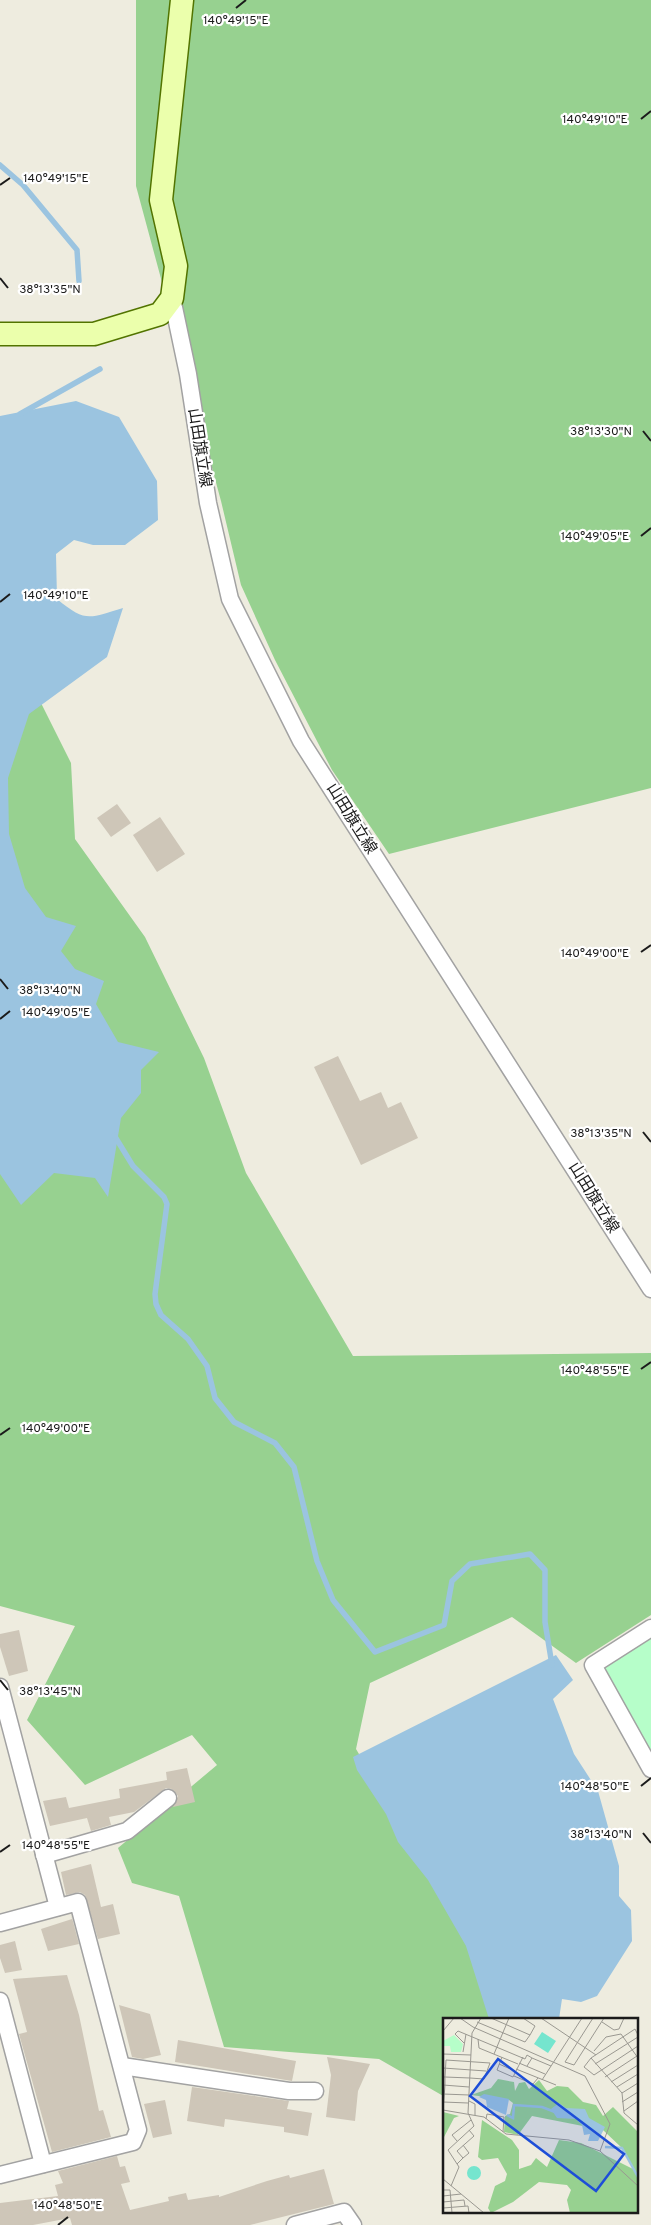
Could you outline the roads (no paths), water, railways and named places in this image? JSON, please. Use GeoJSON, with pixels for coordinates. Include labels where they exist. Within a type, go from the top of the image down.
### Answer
{"type":"FeatureCollection","features":[{"type":"Feature","properties":{"kind":"street","name":"山田旗立線"},"geometry":{"type":"LineString","coordinates":[[182,0],[161,200],[176,266],[166,306],[188,374],[208,504],[230,599],[301,741],[651,1289]]}},
{"type":"Feature","properties":{"kind":"street"},"geometry":{"type":"LineString","coordinates":[[0,334],[94,334],[166,306]]}},
{"type":"Feature","properties":{"kind":"street"},"geometry":{"type":"LineString","coordinates":[[651,1628],[593,1665],[651,1769]]}},
{"type":"Feature","properties":{"kind":"street"},"geometry":{"type":"LineString","coordinates":[[0,1687],[58,1907]]}},
{"type":"Feature","properties":{"kind":"street"},"geometry":{"type":"LineString","coordinates":[[44,1855],[127,1831],[168,1798]]}},
{"type":"Feature","properties":{"kind":"street"},"geometry":{"type":"LineString","coordinates":[[0,1923],[78,1902],[138,2130],[133,2142],[0,2175]]}},
{"type":"Feature","properties":{"kind":"street"},"geometry":{"type":"LineString","coordinates":[[0,2001],[44,2164]]}},
{"type":"Feature","properties":{"kind":"street"},"geometry":{"type":"LineString","coordinates":[[122,2066],[290,2091],[315,2091]]}},
{"type":"Feature","properties":{"kind":"street"},"geometry":{"type":"LineString","coordinates":[[295,2225],[348,2218]]}},
{"type":"Feature","properties":{"kind":"water"},"geometry":{"type":"Polygon","coordinates":[[[76,401],[119,417],[157,481],[158,520],[125,545],[93,545],[74,540],[56,554],[57,599],[75,612],[88,616],[95,616],[123,608],[107,657],[29,714],[8,778],[9,834],[25,888],[46,917],[76,926],[61,951],[75,969],[104,981],[96,1004],[118,1042],[159,1052],[141,1070],[141,1093],[121,1118],[108,1197],[95,1178],[54,1173],[21,1205],[0,1174],[0,416],[76,401]]]}},
{"type":"Feature","properties":{"kind":"water"},"geometry":{"type":"Polygon","coordinates":[[[556,1655],[573,1680],[553,1699],[574,1754],[598,1791],[619,1866],[619,1896],[631,1910],[632,1941],[597,1996],[581,2002],[562,1999],[559,2018],[489,2018],[466,1946],[428,1880],[398,1842],[386,1814],[357,1770],[353,1757],[556,1655]]]}},
{"type":"Feature","properties":{"kind":"waterway"},"geometry":{"type":"LineString","coordinates":[[0,165],[23,185],[77,250],[79,281]]}},
{"type":"Feature","properties":{"kind":"waterway"},"geometry":{"type":"LineString","coordinates":[[20,414],[100,369]]}},
{"type":"Feature","properties":{"kind":"waterway"},"geometry":{"type":"LineString","coordinates":[[114,1135],[133,1166],[164,1197],[167,1204],[155,1294],[156,1304],[161,1315],[188,1339],[207,1366],[215,1398],[234,1422],[275,1443],[294,1467],[317,1561],[333,1600],[375,1652],[444,1625],[452,1581],[470,1564],[530,1554],[545,1570],[545,1622],[552,1665]]}}]}
